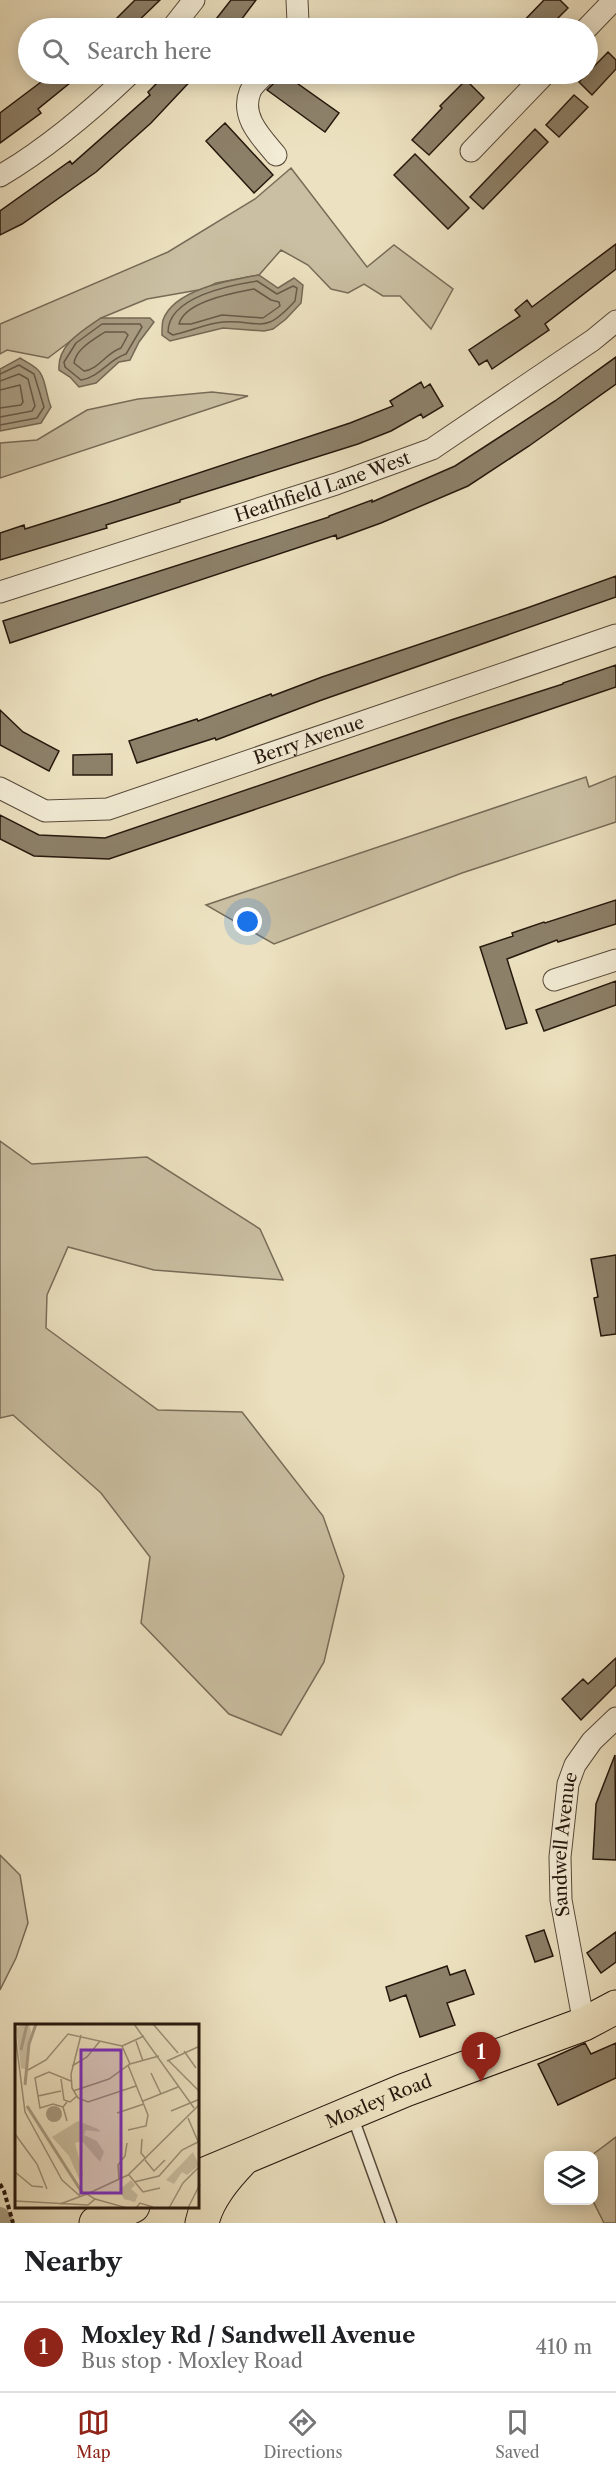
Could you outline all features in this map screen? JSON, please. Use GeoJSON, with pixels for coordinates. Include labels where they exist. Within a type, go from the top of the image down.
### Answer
{"type":"FeatureCollection","features":[{"type":"Feature","properties":{"kind":"main road","name":"Moxley Road"},"geometry":{"type":"LineString","coordinates":[[200,2176],[351,2112],[584,2024],[616,2007]]}},
{"type":"Feature","properties":{"kind":"main road","name":"Moxley Road"},"geometry":{"type":"LineString","coordinates":[[202,2223],[208,2205],[224,2179],[243,2159]]}},
{"type":"Feature","properties":{"kind":"main road"},"geometry":{"type":"LineString","coordinates":[[96,2223],[129,2208]]}},
{"type":"Feature","properties":{"kind":"street"},"geometry":{"type":"LineString","coordinates":[[180,18],[194,0]]}},
{"type":"Feature","properties":{"kind":"street"},"geometry":{"type":"LineString","coordinates":[[297,0],[298,18]]}},
{"type":"Feature","properties":{"kind":"street"},"geometry":{"type":"LineString","coordinates":[[597,18],[614,0]]}},
{"type":"Feature","properties":{"kind":"street"},"geometry":{"type":"LineString","coordinates":[[0,176],[22,163],[92,110],[119,84]]}},
{"type":"Feature","properties":{"kind":"street"},"geometry":{"type":"LineString","coordinates":[[257,84],[250,92],[248,109],[252,124],[276,155]]}},
{"type":"Feature","properties":{"kind":"street"},"geometry":{"type":"LineString","coordinates":[[471,151],[535,84]]}},
{"type":"Feature","properties":{"kind":"street","name":"Heathfield Lane West"},"geometry":{"type":"LineString","coordinates":[[0,592],[336,484],[432,449],[592,340],[616,321]]}},
{"type":"Feature","properties":{"kind":"street","name":"Berry Avenue"},"geometry":{"type":"LineString","coordinates":[[0,788],[45,811],[108,810],[616,635]]}},
{"type":"Feature","properties":{"kind":"street"},"geometry":{"type":"LineString","coordinates":[[554,980],[616,960]]}},
{"type":"Feature","properties":{"kind":"street","name":"Sandwell Avenue"},"geometry":{"type":"LineString","coordinates":[[584,2024],[561,1899],[560,1857],[568,1784],[575,1765],[592,1741],[616,1718]]}},
{"type":"Feature","properties":{"kind":"lane"},"geometry":{"type":"LineString","coordinates":[[351,2112],[391,2223]]}},
{"type":"Feature","properties":{"kind":"path"},"geometry":{"type":"LineString","coordinates":[[0,2184],[13,2223]]}},
{"type":"Feature","properties":{"kind":"shaded area"},"geometry":{"type":"Polygon","coordinates":[[[291,168],[367,267],[394,245],[453,289],[431,329],[400,296],[383,296],[364,284],[348,293],[331,289],[308,265],[281,250],[259,275],[216,283],[204,289],[147,299],[101,318],[48,358],[7,350],[0,354],[0,324],[168,252],[255,199],[291,168]]]}},
{"type":"Feature","properties":{"kind":"shaded area"},"geometry":{"type":"Polygon","coordinates":[[[212,392],[248,396],[0,478],[0,443],[37,440],[87,410],[138,399],[212,392]]]}},
{"type":"Feature","properties":{"kind":"shaded area"},"geometry":{"type":"Polygon","coordinates":[[[616,776],[616,822],[462,873],[274,944],[206,905],[586,777],[589,787],[616,776]]]}},
{"type":"Feature","properties":{"kind":"shaded area"},"geometry":{"type":"Polygon","coordinates":[[[0,1141],[32,1164],[147,1157],[260,1229],[283,1280],[154,1270],[68,1247],[47,1295],[46,1328],[158,1410],[242,1412],[323,1516],[344,1576],[324,1662],[281,1735],[229,1714],[141,1623],[150,1557],[101,1493],[13,1415],[0,1418],[0,1141]]]}},
{"type":"Feature","properties":{"kind":"shaded area"},"geometry":{"type":"Polygon","coordinates":[[[0,1855],[20,1875],[28,1923],[16,1958],[0,1990],[0,1855]]]}},
{"type":"Feature","properties":{"kind":"shaded area"},"geometry":{"type":"Polygon","coordinates":[[[616,2137],[616,2223],[604,2223],[595,2205],[598,2205],[597,2151],[616,2137]]]}},
{"type":"Feature","properties":{"kind":"water"},"geometry":{"type":"Polygon","coordinates":[[[259,275],[278,288],[294,278],[303,285],[301,303],[273,329],[264,331],[223,328],[170,341],[162,335],[163,320],[169,309],[191,293],[219,283],[259,275]]]}},
{"type":"Feature","properties":{"kind":"water"},"geometry":{"type":"Polygon","coordinates":[[[101,318],[150,318],[154,322],[139,342],[130,360],[119,362],[96,383],[79,387],[59,370],[59,361],[66,346],[101,318]]]}},
{"type":"Feature","properties":{"kind":"water"},"geometry":{"type":"Polygon","coordinates":[[[20,358],[40,372],[51,407],[41,423],[0,431],[0,369],[20,358]]]}},
{"type":"Feature","properties":{"kind":"building"},"geometry":{"type":"Polygon","coordinates":[[[135,0],[160,0],[141,18],[117,18],[135,0]]]}},
{"type":"Feature","properties":{"kind":"building"},"geometry":{"type":"Polygon","coordinates":[[[231,0],[256,0],[242,18],[217,18],[231,0]]]}},
{"type":"Feature","properties":{"kind":"building"},"geometry":{"type":"Polygon","coordinates":[[[544,0],[560,0],[568,8],[558,18],[527,18],[544,0]]]}},
{"type":"Feature","properties":{"kind":"building"},"geometry":{"type":"Polygon","coordinates":[[[608,52],[616,60],[616,69],[592,95],[581,84],[598,84],[598,62],[608,52]]]}},
{"type":"Feature","properties":{"kind":"building"},"geometry":{"type":"Polygon","coordinates":[[[38,84],[69,84],[38,109],[41,113],[0,143],[0,113],[38,84]]]}},
{"type":"Feature","properties":{"kind":"building"},"geometry":{"type":"Polygon","coordinates":[[[156,84],[188,84],[151,123],[96,172],[22,224],[0,235],[0,211],[70,161],[72,164],[150,95],[148,92],[156,84]]]}},
{"type":"Feature","properties":{"kind":"building"},"geometry":{"type":"Polygon","coordinates":[[[273,84],[298,84],[339,113],[325,132],[267,90],[273,84]]]}},
{"type":"Feature","properties":{"kind":"building"},"geometry":{"type":"Polygon","coordinates":[[[462,84],[470,84],[484,98],[429,155],[412,140],[442,108],[440,106],[462,84]]]}},
{"type":"Feature","properties":{"kind":"building"},"geometry":{"type":"Polygon","coordinates":[[[574,95],[588,107],[559,137],[546,125],[574,95]]]}},
{"type":"Feature","properties":{"kind":"building"},"geometry":{"type":"Polygon","coordinates":[[[225,123],[273,175],[254,193],[206,141],[225,123]]]}},
{"type":"Feature","properties":{"kind":"building"},"geometry":{"type":"Polygon","coordinates":[[[535,129],[548,142],[483,209],[470,197],[535,129]]]}},
{"type":"Feature","properties":{"kind":"building"},"geometry":{"type":"Polygon","coordinates":[[[415,154],[469,208],[448,229],[394,175],[415,154]]]}},
{"type":"Feature","properties":{"kind":"building"},"geometry":{"type":"Polygon","coordinates":[[[616,244],[616,269],[545,324],[549,330],[492,369],[487,360],[479,365],[469,350],[520,316],[515,310],[527,300],[532,307],[616,244]]]}},
{"type":"Feature","properties":{"kind":"building"},"geometry":{"type":"Polygon","coordinates":[[[616,357],[616,384],[468,486],[337,539],[336,535],[10,643],[3,621],[329,517],[372,500],[372,502],[455,466],[555,401],[616,357]]]}},
{"type":"Feature","properties":{"kind":"building"},"geometry":{"type":"Polygon","coordinates":[[[421,382],[424,388],[430,384],[443,406],[423,418],[421,414],[391,431],[358,444],[180,500],[180,502],[106,525],[107,528],[0,560],[0,533],[24,525],[25,529],[111,502],[350,423],[393,406],[390,401],[421,382]]]}},
{"type":"Feature","properties":{"kind":"building"},"geometry":{"type":"Polygon","coordinates":[[[616,576],[616,597],[319,701],[216,740],[215,738],[137,763],[129,741],[197,719],[198,721],[271,694],[272,696],[616,576]]]}},
{"type":"Feature","properties":{"kind":"building"},"geometry":{"type":"Polygon","coordinates":[[[616,665],[616,687],[109,859],[34,856],[0,839],[0,815],[39,835],[105,838],[616,665]]]}},
{"type":"Feature","properties":{"kind":"building"},"geometry":{"type":"Polygon","coordinates":[[[0,710],[23,732],[59,751],[49,771],[0,745],[0,710]]]}},
{"type":"Feature","properties":{"kind":"building"},"geometry":{"type":"Polygon","coordinates":[[[112,754],[112,775],[73,775],[73,755],[112,754]]]}},
{"type":"Feature","properties":{"kind":"building"},"geometry":{"type":"Polygon","coordinates":[[[616,900],[616,924],[558,942],[557,940],[507,959],[527,1023],[506,1029],[480,947],[513,936],[512,933],[616,900]]]}},
{"type":"Feature","properties":{"kind":"building"},"geometry":{"type":"Polygon","coordinates":[[[616,981],[616,1005],[544,1031],[536,1010],[616,981]]]}},
{"type":"Feature","properties":{"kind":"building"},"geometry":{"type":"Polygon","coordinates":[[[616,1255],[616,1334],[601,1336],[594,1298],[598,1297],[591,1259],[616,1255]]]}},
{"type":"Feature","properties":{"kind":"building"},"geometry":{"type":"Polygon","coordinates":[[[616,1658],[616,1685],[581,1720],[562,1699],[583,1679],[588,1684],[616,1658]]]}},
{"type":"Feature","properties":{"kind":"building"},"geometry":{"type":"Polygon","coordinates":[[[615,1755],[616,1860],[593,1859],[596,1804],[615,1755]]]}},
{"type":"Feature","properties":{"kind":"building"},"geometry":{"type":"Polygon","coordinates":[[[544,1930],[553,1956],[535,1962],[526,1936],[544,1930]]]}},
{"type":"Feature","properties":{"kind":"building"},"geometry":{"type":"Polygon","coordinates":[[[616,1932],[616,1962],[601,1973],[587,1953],[616,1932]]]}},
{"type":"Feature","properties":{"kind":"building"},"geometry":{"type":"Polygon","coordinates":[[[447,1966],[450,1975],[465,1970],[474,1994],[447,2003],[455,2025],[420,2037],[406,1995],[390,2001],[386,1987],[447,1966]]]}},
{"type":"Feature","properties":{"kind":"building"},"geometry":{"type":"Polygon","coordinates":[[[585,2043],[591,2054],[616,2043],[616,2078],[558,2105],[538,2064],[585,2043]]]}},
{"type":"Feature","properties":{"kind":"waterway"},"geometry":{"type":"LineString","coordinates":[[0,2217],[4,2223]]}},
{"type":"Feature","properties":{"kind":"place","name":"Moxley Rd / Sandwell Avenue"},"geometry":{"type":"Point","coordinates":[481,2082]}}]}
